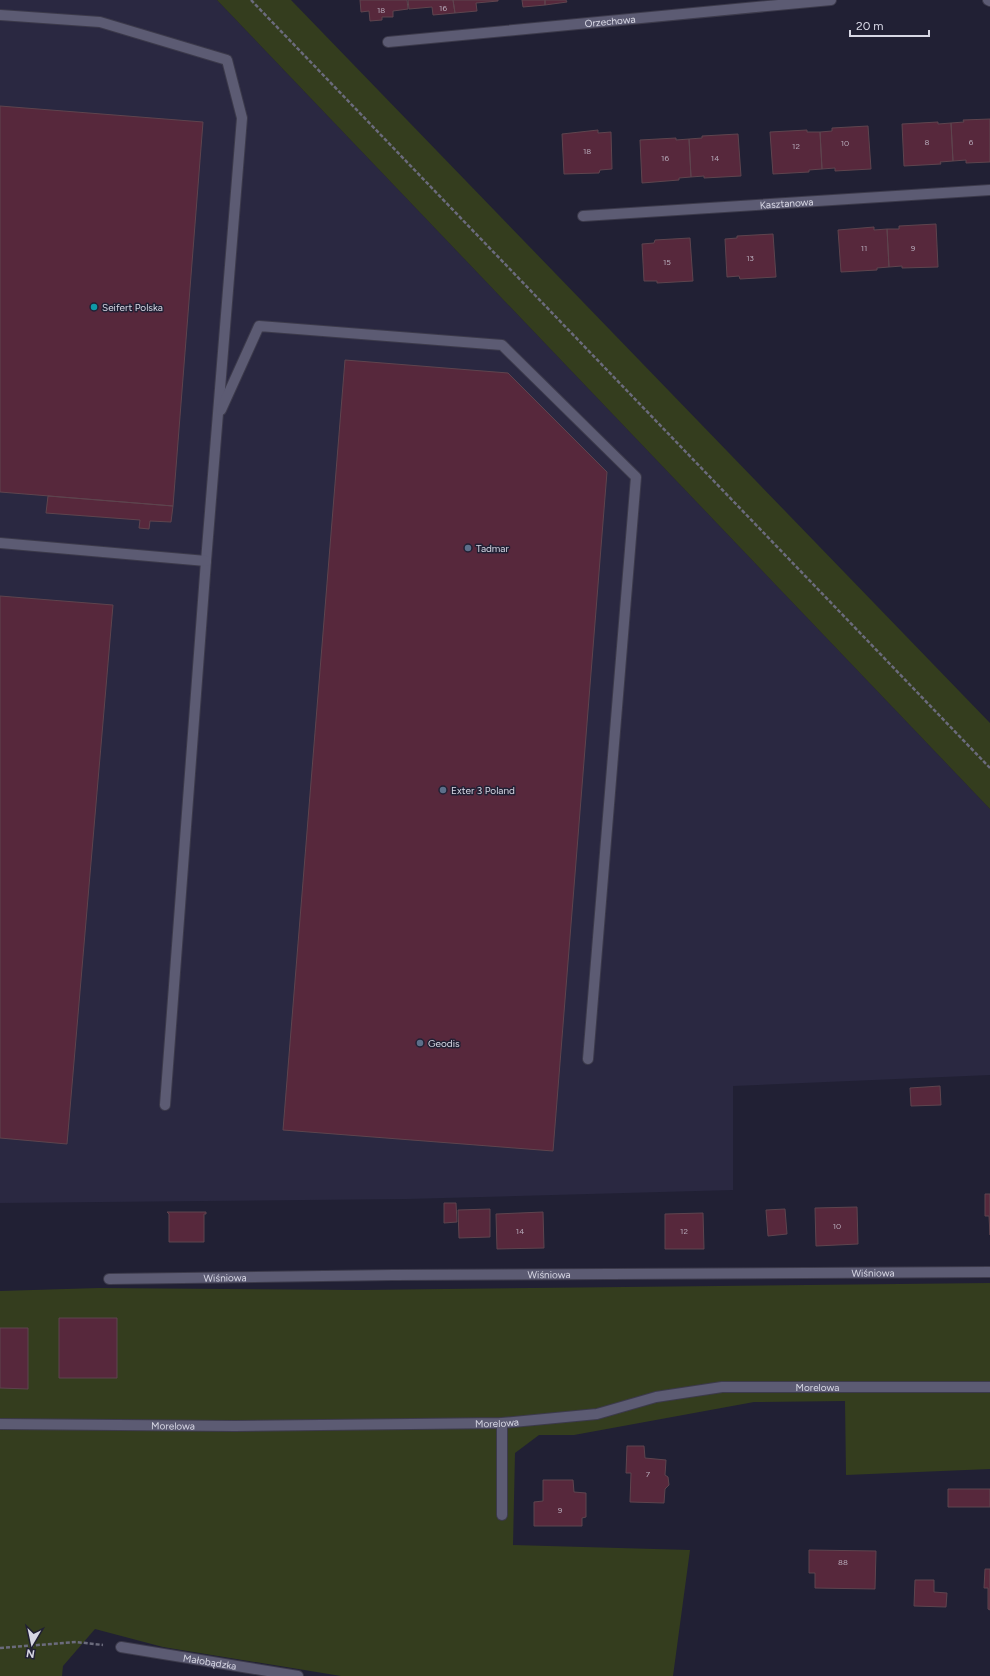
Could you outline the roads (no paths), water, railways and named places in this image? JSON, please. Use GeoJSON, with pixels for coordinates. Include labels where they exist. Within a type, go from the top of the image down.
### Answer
{"type":"FeatureCollection","features":[{"type":"Feature","properties":{"kind":"street","name":"Orzechowa"},"geometry":{"type":"LineString","coordinates":[[388,42],[831,0]]}},
{"type":"Feature","properties":{"kind":"street"},"geometry":{"type":"LineString","coordinates":[[0,15],[100,22],[227,60],[242,118],[206,561],[165,1105]]}},
{"type":"Feature","properties":{"kind":"street","name":"Kasztanowa"},"geometry":{"type":"LineString","coordinates":[[583,216],[990,190]]}},
{"type":"Feature","properties":{"kind":"street"},"geometry":{"type":"LineString","coordinates":[[218,416],[260,326],[502,345],[636,477],[588,1059]]}},
{"type":"Feature","properties":{"kind":"street"},"geometry":{"type":"LineString","coordinates":[[0,543],[206,561]]}},
{"type":"Feature","properties":{"kind":"street","name":"Wiśniowa"},"geometry":{"type":"LineString","coordinates":[[108,1279],[401,1275],[990,1272]]}},
{"type":"Feature","properties":{"kind":"street","name":"Morelowa"},"geometry":{"type":"LineString","coordinates":[[0,1424],[235,1426],[502,1423],[597,1414],[656,1397],[722,1386],[990,1387]]}},
{"type":"Feature","properties":{"kind":"street"},"geometry":{"type":"LineString","coordinates":[[502,1423],[502,1515]]}},
{"type":"Feature","properties":{"kind":"street","name":"Małobądzka"},"geometry":{"type":"LineString","coordinates":[[121,1647],[298,1676]]}},
{"type":"Feature","properties":{"kind":"place","name":"Seifert Polska"},"geometry":{"type":"Point","coordinates":[94,307]}},
{"type":"Feature","properties":{"kind":"place","name":"Tadmar"},"geometry":{"type":"Point","coordinates":[468,548]}},
{"type":"Feature","properties":{"kind":"place","name":"Exter 3 Poland"},"geometry":{"type":"Point","coordinates":[443,790]}},
{"type":"Feature","properties":{"kind":"place","name":"Geodis"},"geometry":{"type":"Point","coordinates":[420,1043]}}]}
